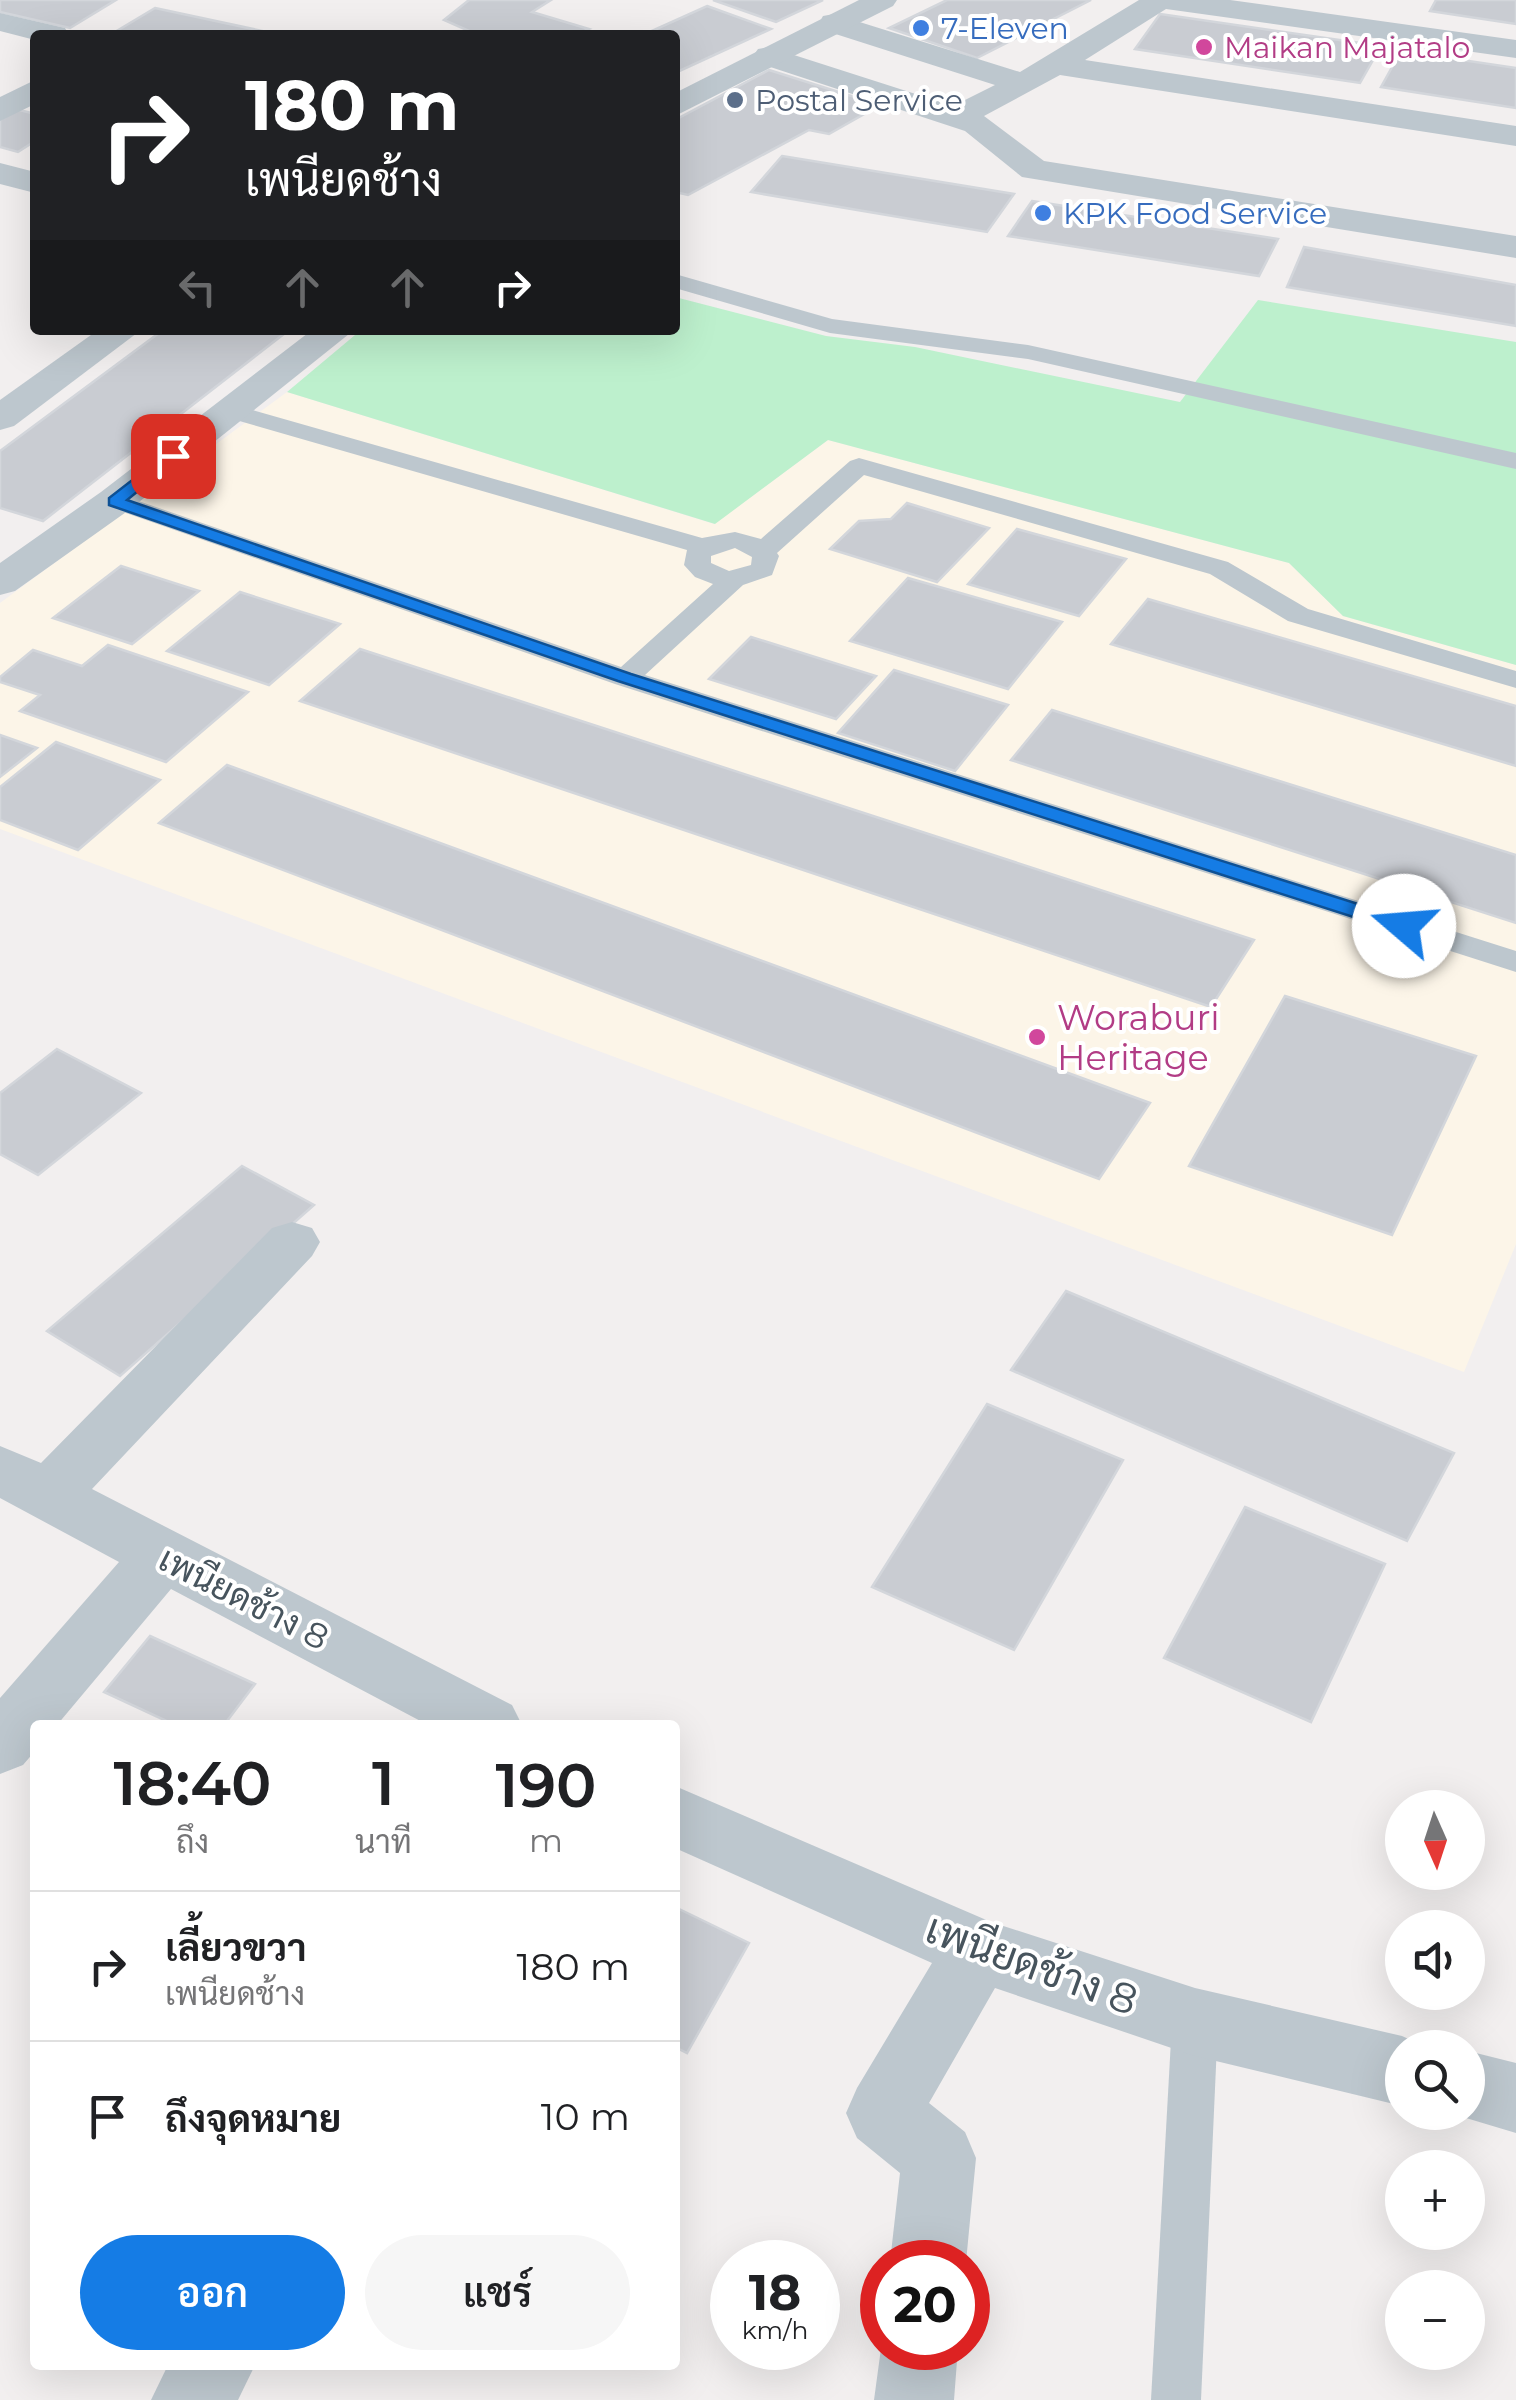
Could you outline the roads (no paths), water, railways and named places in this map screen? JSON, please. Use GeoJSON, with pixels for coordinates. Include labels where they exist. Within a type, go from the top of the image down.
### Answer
{"type":"FeatureCollection","features":[{"type":"Feature","properties":{"kind":"street"},"geometry":{"type":"LineString","coordinates":[[680,103],[882,0]]}},
{"type":"Feature","properties":{"kind":"street"},"geometry":{"type":"LineString","coordinates":[[958,116],[1023,84],[1162,0],[1516,50]]}},
{"type":"Feature","properties":{"kind":"street"},"geometry":{"type":"LineString","coordinates":[[0,22],[33,30]]}},
{"type":"Feature","properties":{"kind":"street"},"geometry":{"type":"LineString","coordinates":[[834,22],[1023,84]]}},
{"type":"Feature","properties":{"kind":"street"},"geometry":{"type":"LineString","coordinates":[[769,56],[958,116],[976,124],[1034,170],[1516,247]]}},
{"type":"Feature","properties":{"kind":"street"},"geometry":{"type":"LineString","coordinates":[[1052,64],[1516,136]]}},
{"type":"Feature","properties":{"kind":"street"},"geometry":{"type":"LineString","coordinates":[[0,111],[30,93]]}},
{"type":"Feature","properties":{"kind":"street"},"geometry":{"type":"LineString","coordinates":[[0,418],[115,335]]}},
{"type":"Feature","properties":{"kind":"street"},"geometry":{"type":"LineString","coordinates":[[0,582],[114,501],[329,335]]}},
{"type":"Feature","properties":{"kind":"street"},"geometry":{"type":"LineString","coordinates":[[24,1482],[292,1242]]}},
{"type":"Feature","properties":{"kind":"street","name":"เพนียดช้าง 8"},"geometry":{"type":"LineString","coordinates":[[24,1482],[479,1720]]}},
{"type":"Feature","properties":{"kind":"street"},"geometry":{"type":"LineString","coordinates":[[0,1745],[162,1556]]}},
{"type":"Feature","properties":{"kind":"street","name":"เพนียดช้าง 8"},"geometry":{"type":"LineString","coordinates":[[680,1818],[979,1950],[1194,2022],[1385,2067]]}},
{"type":"Feature","properties":{"kind":"street"},"geometry":{"type":"LineString","coordinates":[[930,2240],[938,2158],[883,2113],[979,1950]]}},
{"type":"Feature","properties":{"kind":"street"},"geometry":{"type":"LineString","coordinates":[[1485,2090],[1516,2098]]}},
{"type":"Feature","properties":{"kind":"street"},"geometry":{"type":"LineString","coordinates":[[192,2400],[211,2370]]}},
{"type":"Feature","properties":{"kind":"street"},"geometry":{"type":"LineString","coordinates":[[914,2400],[917,2370]]}},
{"type":"Feature","properties":{"kind":"lane"},"geometry":{"type":"LineString","coordinates":[[680,282],[830,326],[1028,352],[1516,462]]}},
{"type":"Feature","properties":{"kind":"lane"},"geometry":{"type":"LineString","coordinates":[[231,411],[704,547],[735,540],[762,551],[766,556],[763,569],[734,578],[625,678]]}},
{"type":"Feature","properties":{"kind":"lane"},"geometry":{"type":"LineString","coordinates":[[762,551],[859,466],[1219,568],[1298,616],[1516,680]]}},
{"type":"Feature","properties":{"kind":"lane"},"geometry":{"type":"LineString","coordinates":[[114,501],[625,678],[1516,962]]}},
{"type":"Feature","properties":{"kind":"lane"},"geometry":{"type":"LineString","coordinates":[[704,547],[696,559],[702,571],[734,578]]}},
{"type":"Feature","properties":{"kind":"lane"},"geometry":{"type":"LineString","coordinates":[[1176,2400],[1194,2022]]}},
{"type":"Feature","properties":{"kind":"place","name":"7-Eleven"},"geometry":{"type":"Point","coordinates":[921,28]}},
{"type":"Feature","properties":{"kind":"place","name":"Maikan Majatalo"},"geometry":{"type":"Point","coordinates":[1204,47]}},
{"type":"Feature","properties":{"kind":"place","name":"Postal Service"},"geometry":{"type":"Point","coordinates":[735,100]}},
{"type":"Feature","properties":{"kind":"place","name":"KPK Food Service"},"geometry":{"type":"Point","coordinates":[1043,213]}},
{"type":"Feature","properties":{"kind":"place","name":"Woraburi Heritage"},"geometry":{"type":"Point","coordinates":[1037,1037]}}]}
